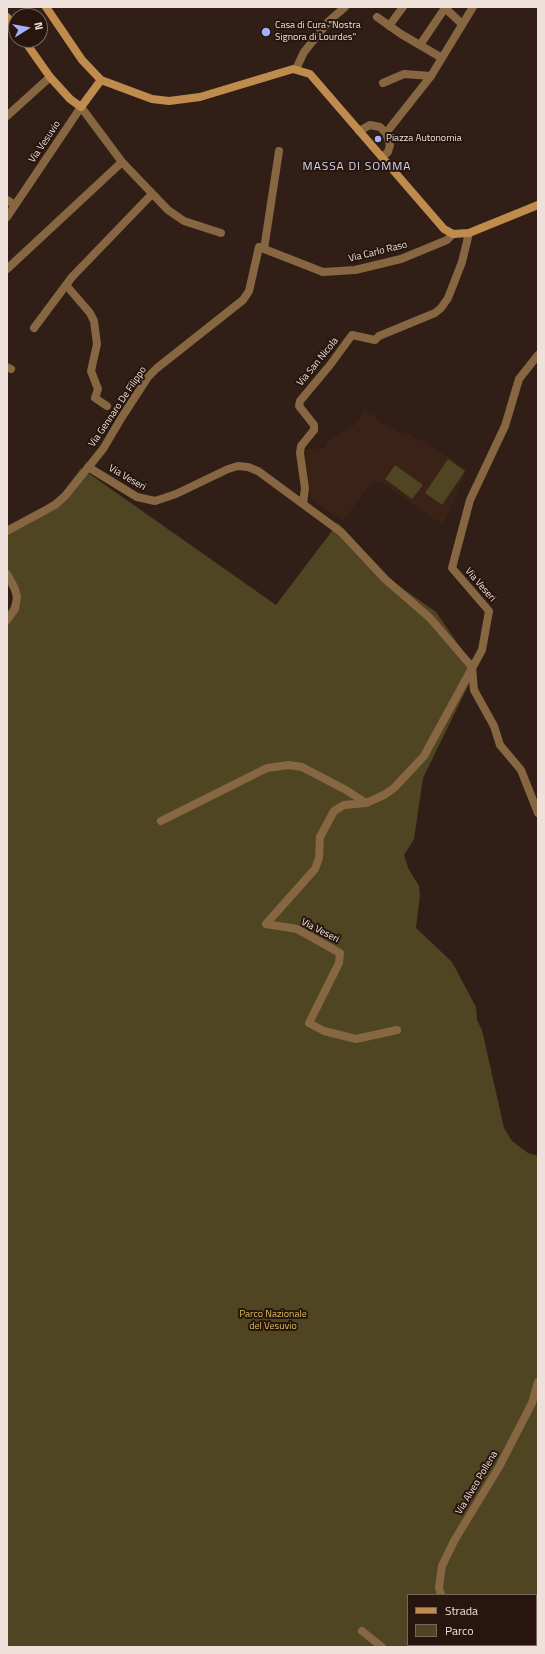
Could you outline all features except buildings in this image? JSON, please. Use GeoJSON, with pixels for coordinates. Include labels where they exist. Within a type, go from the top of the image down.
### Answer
{"type":"FeatureCollection","features":[{"type":"Feature","properties":{"kind":"street"},"geometry":{"type":"LineString","coordinates":[[46,7],[82,60],[101,80],[152,99],[169,101],[214,94],[285,70],[296,69],[305,72],[314,78],[444,229],[453,234],[469,233],[538,205]]}},
{"type":"Feature","properties":{"kind":"street"},"geometry":{"type":"LineString","coordinates":[[296,69],[304,52],[330,21],[345,7]]}},
{"type":"Feature","properties":{"kind":"street"},"geometry":{"type":"LineString","coordinates":[[389,26],[403,7]]}},
{"type":"Feature","properties":{"kind":"street"},"geometry":{"type":"LineString","coordinates":[[420,45],[444,7],[462,24]]}},
{"type":"Feature","properties":{"kind":"street"},"geometry":{"type":"LineString","coordinates":[[386,133],[431,76],[472,7]]}},
{"type":"Feature","properties":{"kind":"street"},"geometry":{"type":"LineString","coordinates":[[377,17],[389,26],[442,58]]}},
{"type":"Feature","properties":{"kind":"street"},"geometry":{"type":"LineString","coordinates":[[30,48],[50,77],[70,99],[81,107],[122,162],[168,210],[184,221],[222,233]]}},
{"type":"Feature","properties":{"kind":"street"},"geometry":{"type":"LineString","coordinates":[[384,83],[404,74],[431,76]]}},
{"type":"Feature","properties":{"kind":"street"},"geometry":{"type":"LineString","coordinates":[[7,116],[50,77]]}},
{"type":"Feature","properties":{"kind":"street","name":"Via Vesuvio"},"geometry":{"type":"LineString","coordinates":[[7,217],[81,107],[101,80]]}},
{"type":"Feature","properties":{"kind":"street"},"geometry":{"type":"LineString","coordinates":[[359,131],[370,125],[380,127],[386,133],[390,146],[388,152],[382,158]]}},
{"type":"Feature","properties":{"kind":"street","name":"Via Gennaro De Filippo"},"geometry":{"type":"LineString","coordinates":[[7,531],[55,504],[65,496],[104,449],[148,377],[157,368],[244,300],[250,291],[262,248],[279,151]]}},
{"type":"Feature","properties":{"kind":"street"},"geometry":{"type":"LineString","coordinates":[[7,269],[122,162]]}},
{"type":"Feature","properties":{"kind":"street"},"geometry":{"type":"LineString","coordinates":[[34,328],[66,285],[152,194]]}},
{"type":"Feature","properties":{"kind":"street"},"geometry":{"type":"LineString","coordinates":[[7,200],[15,205]]}},
{"type":"Feature","properties":{"kind":"street","name":"Via San Nicola"},"geometry":{"type":"LineString","coordinates":[[303,504],[305,488],[300,453],[301,446],[314,430],[314,425],[300,406],[300,401],[330,365],[352,335],[375,340],[379,336],[441,308],[446,303],[462,262],[469,233]]}},
{"type":"Feature","properties":{"kind":"street","name":"Via Carlo Raso"},"geometry":{"type":"LineString","coordinates":[[262,248],[323,272],[355,270],[401,259],[447,240],[453,234]]}},
{"type":"Feature","properties":{"kind":"street"},"geometry":{"type":"LineString","coordinates":[[66,285],[90,313],[94,321],[97,344],[91,371],[98,389],[96,398],[107,406]]}},
{"type":"Feature","properties":{"kind":"street","name":"Via Veseri"},"geometry":{"type":"LineString","coordinates":[[397,1030],[356,1038],[324,1031],[309,1023],[339,963],[340,953],[297,929],[266,924],[315,869],[319,858],[320,837],[334,811],[344,805],[366,804],[394,788],[424,756],[482,650],[489,610],[452,568],[470,500],[505,426],[520,380],[538,356]]}},
{"type":"Feature","properties":{"kind":"street","name":"Via Veseri"},"geometry":{"type":"LineString","coordinates":[[88,467],[137,497],[155,501],[176,494],[228,469],[244,466],[258,471],[341,532],[385,579],[430,618],[472,667]]}},
{"type":"Feature","properties":{"kind":"street"},"geometry":{"type":"LineString","coordinates":[[7,574],[15,588],[17,597],[15,609],[7,620]]}},
{"type":"Feature","properties":{"kind":"street"},"geometry":{"type":"LineString","coordinates":[[472,667],[474,690],[494,726],[500,745],[521,770],[538,813]]}},
{"type":"Feature","properties":{"kind":"street"},"geometry":{"type":"LineString","coordinates":[[161,821],[267,768],[289,765],[302,766],[346,790],[366,804]]}},
{"type":"Feature","properties":{"kind":"street","name":"Via Alveo Pollena"},"geometry":{"type":"LineString","coordinates":[[441,1594],[439,1587],[442,1566],[454,1541],[500,1467],[532,1403],[538,1382]]}},
{"type":"Feature","properties":{"kind":"street"},"geometry":{"type":"LineString","coordinates":[[362,1631],[382,1647]]}},
{"type":"Feature","properties":{"kind":"shaded area"},"geometry":{"type":"Polygon","coordinates":[[[364,411],[376,416],[375,420],[402,434],[406,432],[467,468],[443,525],[381,482],[371,483],[343,521],[311,499],[305,450],[325,448],[329,440],[355,425],[364,411]]]}},
{"type":"Feature","properties":{"kind":"green space"},"geometry":{"type":"Polygon","coordinates":[[[448,459],[465,471],[442,505],[425,493],[448,459]]]}},
{"type":"Feature","properties":{"kind":"green space"},"geometry":{"type":"Polygon","coordinates":[[[395,465],[423,485],[412,499],[385,479],[395,465]]]}},
{"type":"Feature","properties":{"kind":"green space","name":"Parco Nazionale del Vesuvio"},"geometry":{"type":"Polygon","coordinates":[[[81,468],[276,605],[338,523],[392,581],[436,612],[463,651],[472,678],[423,778],[414,839],[404,855],[408,868],[419,886],[420,895],[416,928],[452,962],[476,1007],[477,1020],[482,1030],[504,1128],[512,1141],[528,1153],[538,1156],[538,1647],[7,1647],[7,613],[14,599],[7,581],[7,526],[45,506],[61,495],[81,468]]]}},
{"type":"Feature","properties":{"kind":"place","name":"Casa di Cura \"Nostra Signora di Lourdes\""},"geometry":{"type":"Point","coordinates":[266,32]}},
{"type":"Feature","properties":{"kind":"place","name":"Piazza Autonomia"},"geometry":{"type":"Point","coordinates":[378,139]}},
{"type":"Feature","properties":{"kind":"district","name":"MASSA DI SOMMA"},"geometry":{"type":"Point","coordinates":[357,167]}}]}
